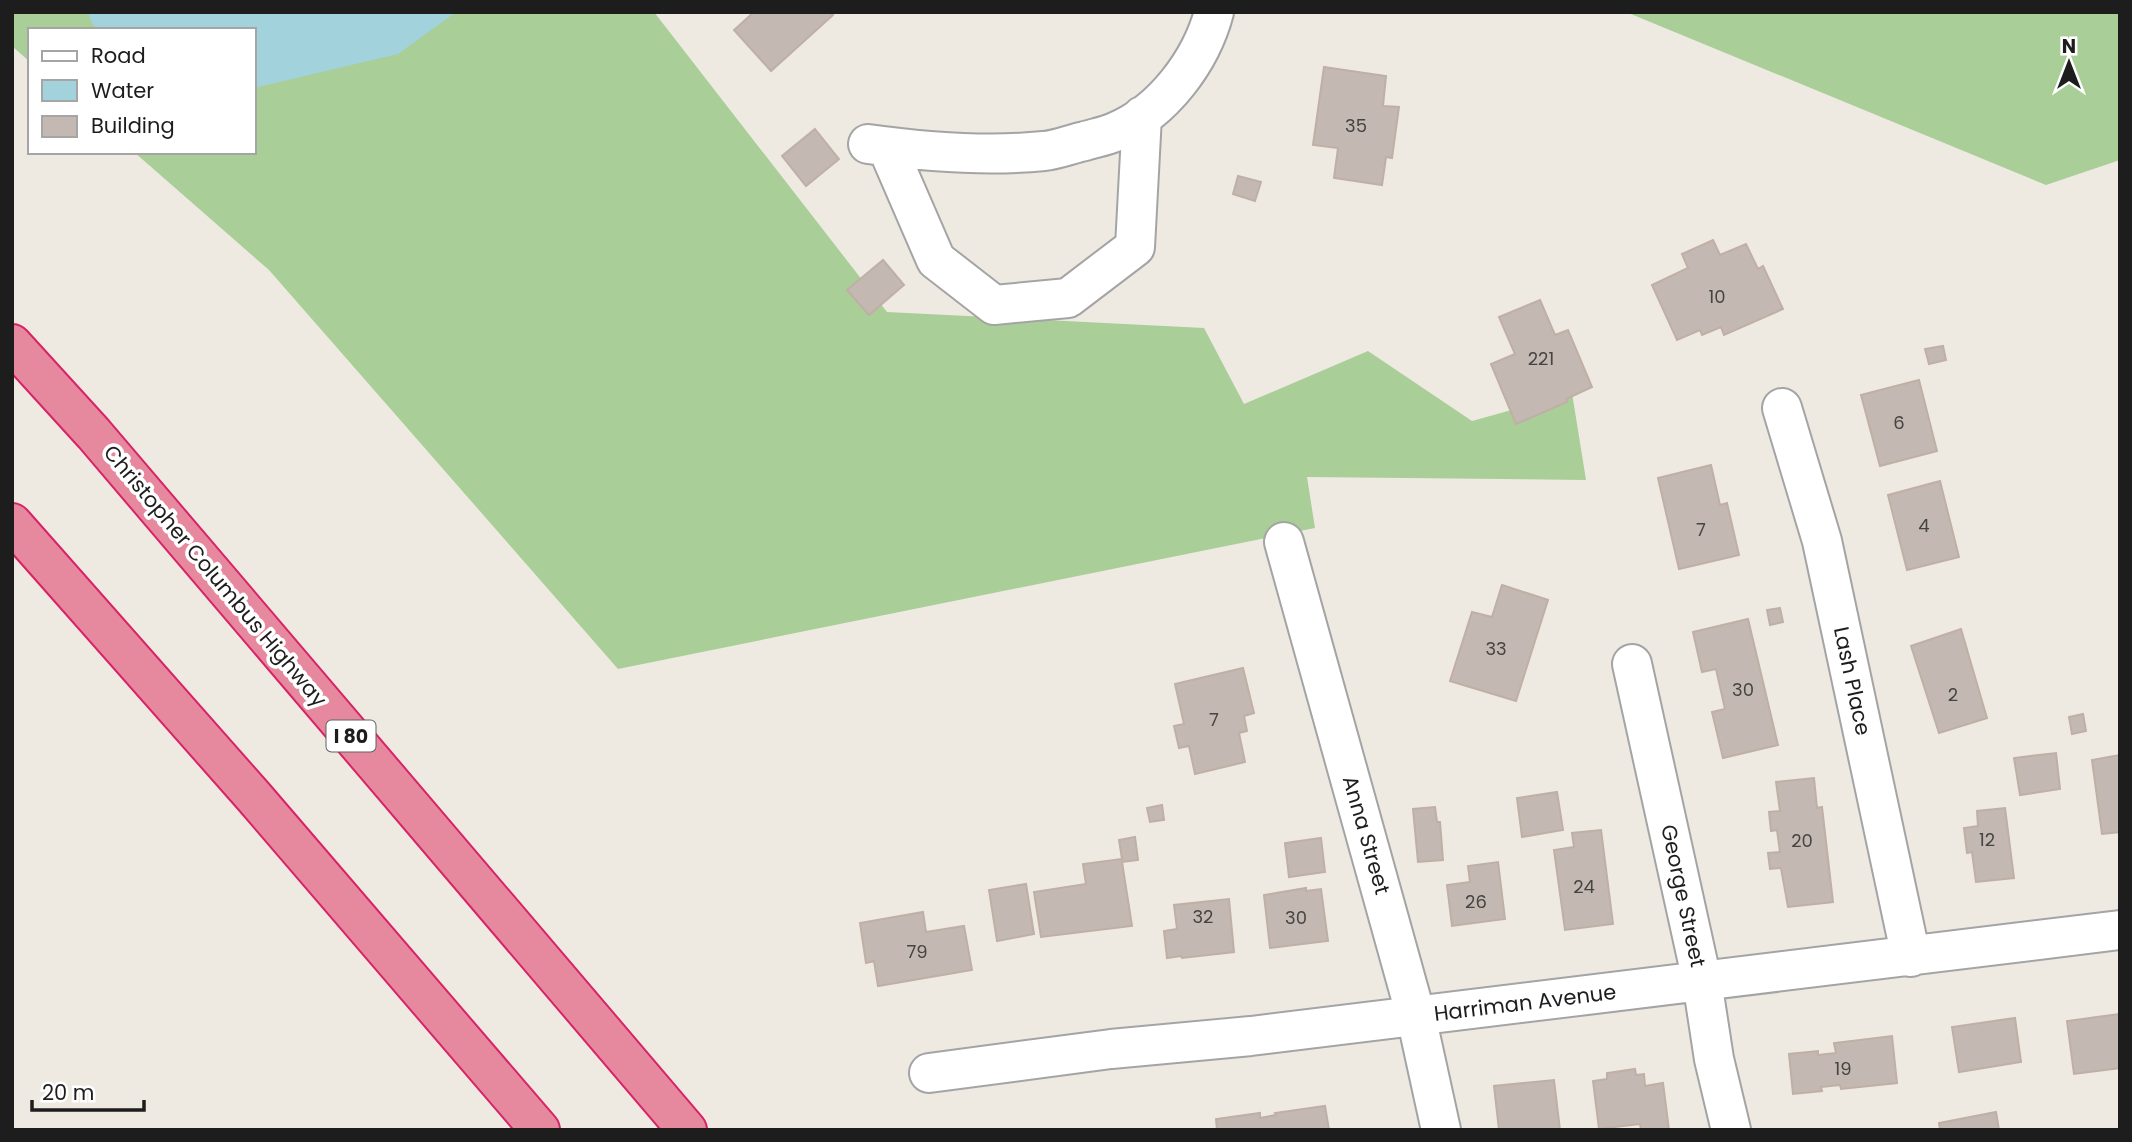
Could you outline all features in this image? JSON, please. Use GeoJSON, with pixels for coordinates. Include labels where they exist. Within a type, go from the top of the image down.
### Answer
{"type":"FeatureCollection","features":[{"type":"Feature","properties":{"kind":"highway","name":"Christopher Columbus Highway"},"geometry":{"type":"LineString","coordinates":[[12,344],[94,434],[687,1130]]}},
{"type":"Feature","properties":{"kind":"highway"},"geometry":{"type":"LineString","coordinates":[[12,523],[254,797],[540,1130]]}},
{"type":"Feature","properties":{"kind":"street"},"geometry":{"type":"LineString","coordinates":[[1142,116],[1135,247],[1069,298],[994,305],[936,260],[878,146],[946,154],[1046,151],[1116,132],[1142,116],[1171,90],[1192,62],[1209,31],[1214,12]]}},
{"type":"Feature","properties":{"kind":"street","name":"Lash Place"},"geometry":{"type":"LineString","coordinates":[[1782,408],[1822,541],[1911,957]]}},
{"type":"Feature","properties":{"kind":"street","name":"Anna Street"},"geometry":{"type":"LineString","coordinates":[[1284,542],[1416,1016],[1441,1130]]}},
{"type":"Feature","properties":{"kind":"street","name":"George Street"},"geometry":{"type":"LineString","coordinates":[[1632,664],[1702,981],[1714,1059],[1731,1130]]}},
{"type":"Feature","properties":{"kind":"street","name":"Harriman Avenue"},"geometry":{"type":"LineString","coordinates":[[929,1073],[1111,1049],[1251,1037],[2120,930]]}},
{"type":"Feature","properties":{"kind":"green space"},"geometry":{"type":"Polygon","coordinates":[[[12,12],[654,12],[887,312],[1204,328],[1244,404],[1368,351],[1472,421],[1572,393],[1586,480],[1307,477],[1315,528],[618,669],[269,270],[136,154],[256,154],[256,28],[28,28],[28,60],[12,46],[12,12]]]}},
{"type":"Feature","properties":{"kind":"green space"},"geometry":{"type":"Polygon","coordinates":[[[1626,12],[2120,12],[2120,160],[2046,185],[1626,12]]]}},
{"type":"Feature","properties":{"kind":"water"},"geometry":{"type":"Polygon","coordinates":[[[88,12],[456,12],[398,54],[256,88],[256,28],[97,28],[92,24],[88,12]]]}},
{"type":"Feature","properties":{"kind":"building"},"geometry":{"type":"Polygon","coordinates":[[[754,12],[830,12],[833,15],[771,71],[734,30],[754,12]]]}},
{"type":"Feature","properties":{"kind":"building"},"geometry":{"type":"Polygon","coordinates":[[[1324,67],[1386,76],[1383,106],[1399,107],[1392,158],[1386,157],[1382,185],[1334,178],[1338,148],[1313,145],[1324,67]]]}},
{"type":"Feature","properties":{"kind":"building"},"geometry":{"type":"Polygon","coordinates":[[[815,129],[839,159],[806,186],[782,156],[815,129]]]}},
{"type":"Feature","properties":{"kind":"building"},"geometry":{"type":"Polygon","coordinates":[[[1238,176],[1261,182],[1255,201],[1233,194],[1238,176]]]}},
{"type":"Feature","properties":{"kind":"building"},"geometry":{"type":"Polygon","coordinates":[[[1713,240],[1720,255],[1746,244],[1758,269],[1763,266],[1783,309],[1724,335],[1721,327],[1702,335],[1700,330],[1677,340],[1652,285],[1688,268],[1682,254],[1713,240]]]}},
{"type":"Feature","properties":{"kind":"building"},"geometry":{"type":"Polygon","coordinates":[[[883,260],[904,285],[869,315],[847,290],[883,260]]]}},
{"type":"Feature","properties":{"kind":"building"},"geometry":{"type":"Polygon","coordinates":[[[1540,300],[1555,335],[1568,330],[1592,387],[1566,399],[1567,402],[1516,424],[1491,364],[1515,354],[1499,317],[1540,300]]]}},
{"type":"Feature","properties":{"kind":"building"},"geometry":{"type":"Polygon","coordinates":[[[1943,346],[1946,360],[1929,364],[1925,349],[1943,346]]]}},
{"type":"Feature","properties":{"kind":"building"},"geometry":{"type":"Polygon","coordinates":[[[1919,380],[1937,451],[1880,466],[1861,395],[1919,380]]]}},
{"type":"Feature","properties":{"kind":"building"},"geometry":{"type":"Polygon","coordinates":[[[1711,465],[1720,505],[1727,503],[1739,555],[1679,569],[1658,478],[1711,465]]]}},
{"type":"Feature","properties":{"kind":"building"},"geometry":{"type":"Polygon","coordinates":[[[1940,481],[1959,557],[1907,570],[1888,495],[1940,481]]]}},
{"type":"Feature","properties":{"kind":"building"},"geometry":{"type":"Polygon","coordinates":[[[1502,585],[1548,600],[1516,701],[1450,681],[1472,612],[1492,617],[1502,585]]]}},
{"type":"Feature","properties":{"kind":"building"},"geometry":{"type":"Polygon","coordinates":[[[1780,608],[1783,622],[1770,625],[1767,610],[1780,608]]]}},
{"type":"Feature","properties":{"kind":"building"},"geometry":{"type":"Polygon","coordinates":[[[1748,619],[1778,745],[1723,758],[1712,712],[1725,709],[1716,669],[1702,672],[1693,632],[1748,619]]]}},
{"type":"Feature","properties":{"kind":"building"},"geometry":{"type":"Polygon","coordinates":[[[1961,629],[1987,718],[1939,733],[1911,646],[1961,629]]]}},
{"type":"Feature","properties":{"kind":"building"},"geometry":{"type":"Polygon","coordinates":[[[1243,668],[1254,713],[1244,716],[1247,731],[1239,733],[1245,762],[1195,774],[1189,746],[1179,748],[1174,726],[1184,724],[1175,684],[1243,668]]]}},
{"type":"Feature","properties":{"kind":"building"},"geometry":{"type":"Polygon","coordinates":[[[2083,714],[2086,731],[2072,734],[2069,717],[2083,714]]]}},
{"type":"Feature","properties":{"kind":"building"},"geometry":{"type":"Polygon","coordinates":[[[2056,753],[2060,789],[2020,795],[2014,758],[2056,753]]]}},
{"type":"Feature","properties":{"kind":"building"},"geometry":{"type":"Polygon","coordinates":[[[2120,755],[2120,832],[2102,834],[2092,760],[2120,755]]]}},
{"type":"Feature","properties":{"kind":"building"},"geometry":{"type":"Polygon","coordinates":[[[1814,778],[1817,808],[1822,807],[1833,902],[1788,907],[1781,868],[1770,869],[1768,853],[1780,852],[1777,830],[1771,831],[1769,812],[1780,811],[1776,782],[1814,778]]]}},
{"type":"Feature","properties":{"kind":"building"},"geometry":{"type":"Polygon","coordinates":[[[1557,792],[1563,830],[1522,837],[1517,798],[1557,792]]]}},
{"type":"Feature","properties":{"kind":"building"},"geometry":{"type":"Polygon","coordinates":[[[1162,805],[1164,820],[1150,822],[1147,808],[1162,805]]]}},
{"type":"Feature","properties":{"kind":"building"},"geometry":{"type":"Polygon","coordinates":[[[1435,807],[1437,822],[1440,822],[1443,860],[1418,862],[1413,809],[1435,807]]]}},
{"type":"Feature","properties":{"kind":"building"},"geometry":{"type":"Polygon","coordinates":[[[2005,808],[2014,878],[1976,882],[1972,852],[1967,853],[1964,828],[1978,826],[1977,811],[2005,808]]]}},
{"type":"Feature","properties":{"kind":"building"},"geometry":{"type":"Polygon","coordinates":[[[1601,830],[1613,924],[1565,930],[1554,850],[1574,847],[1572,833],[1601,830]]]}},
{"type":"Feature","properties":{"kind":"building"},"geometry":{"type":"Polygon","coordinates":[[[1135,837],[1138,860],[1122,862],[1132,926],[1041,937],[1034,892],[1086,884],[1083,864],[1122,859],[1119,840],[1135,837]]]}},
{"type":"Feature","properties":{"kind":"building"},"geometry":{"type":"Polygon","coordinates":[[[1321,838],[1325,872],[1289,877],[1285,843],[1321,838]]]}},
{"type":"Feature","properties":{"kind":"building"},"geometry":{"type":"Polygon","coordinates":[[[1498,862],[1505,919],[1452,926],[1447,885],[1470,882],[1468,866],[1498,862]]]}},
{"type":"Feature","properties":{"kind":"building"},"geometry":{"type":"Polygon","coordinates":[[[1026,884],[1034,934],[997,941],[989,890],[1026,884]]]}},
{"type":"Feature","properties":{"kind":"building"},"geometry":{"type":"Polygon","coordinates":[[[1306,888],[1306,891],[1321,889],[1328,941],[1270,948],[1264,895],[1306,888]]]}},
{"type":"Feature","properties":{"kind":"building"},"geometry":{"type":"Polygon","coordinates":[[[1229,899],[1234,952],[1167,958],[1164,931],[1177,929],[1174,905],[1229,899]]]}},
{"type":"Feature","properties":{"kind":"building"},"geometry":{"type":"Polygon","coordinates":[[[923,912],[926,932],[964,926],[972,970],[878,986],[874,961],[866,963],[860,923],[923,912]]]}},
{"type":"Feature","properties":{"kind":"building"},"geometry":{"type":"Polygon","coordinates":[[[2120,1014],[2120,1068],[2074,1074],[2067,1021],[2120,1014]]]}},
{"type":"Feature","properties":{"kind":"building"},"geometry":{"type":"Polygon","coordinates":[[[2015,1018],[2021,1062],[1959,1072],[1952,1027],[2015,1018]]]}},
{"type":"Feature","properties":{"kind":"building"},"geometry":{"type":"Polygon","coordinates":[[[1892,1036],[1897,1083],[1841,1089],[1840,1085],[1821,1087],[1822,1091],[1793,1094],[1789,1054],[1818,1051],[1818,1055],[1836,1053],[1834,1043],[1892,1036]]]}},
{"type":"Feature","properties":{"kind":"building"},"geometry":{"type":"Polygon","coordinates":[[[1635,1069],[1636,1075],[1644,1074],[1645,1086],[1663,1083],[1669,1130],[1641,1130],[1640,1124],[1599,1129],[1593,1081],[1607,1079],[1607,1073],[1635,1069]]]}},
{"type":"Feature","properties":{"kind":"building"},"geometry":{"type":"Polygon","coordinates":[[[1554,1080],[1560,1130],[1499,1130],[1494,1086],[1554,1080]]]}},
{"type":"Feature","properties":{"kind":"building"},"geometry":{"type":"Polygon","coordinates":[[[1325,1106],[1329,1130],[1217,1130],[1216,1119],[1260,1113],[1260,1118],[1276,1115],[1275,1113],[1325,1106]]]}},
{"type":"Feature","properties":{"kind":"building"},"geometry":{"type":"Polygon","coordinates":[[[1996,1112],[1999,1130],[1940,1130],[1939,1123],[1996,1112]]]}}]}
